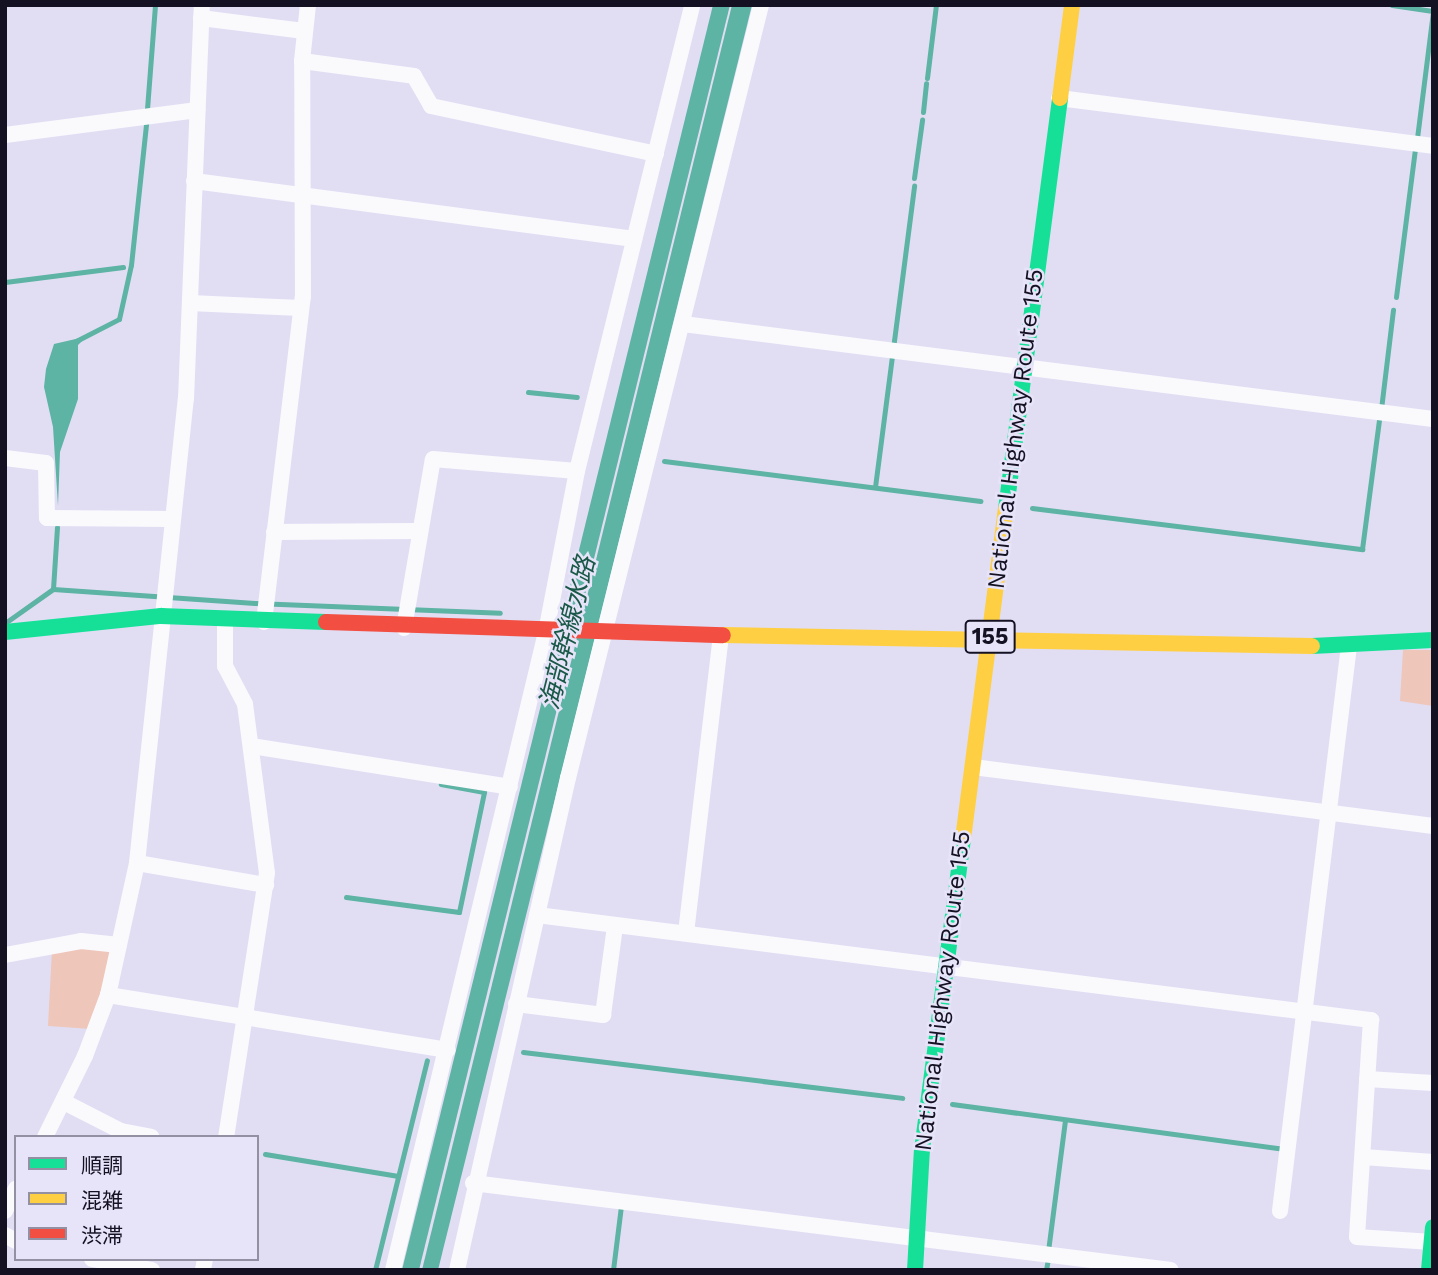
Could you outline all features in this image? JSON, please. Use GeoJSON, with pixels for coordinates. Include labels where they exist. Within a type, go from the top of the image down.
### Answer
{"type":"FeatureCollection","features":[{"type":"Feature","properties":{"kind":"main road","name":"National Highway Route 155"},"geometry":{"type":"LineString","coordinates":[[915,1270],[922,1150],[1072,5]]}},
{"type":"Feature","properties":{"kind":"main road"},"geometry":{"type":"LineString","coordinates":[[5,632],[163,602],[225,620],[265,611],[405,617],[546,632],[603,634],[1349,646],[1433,640]]}},
{"type":"Feature","properties":{"kind":"main road"},"geometry":{"type":"LineString","coordinates":[[1429,1270],[1432,1234]]}},
{"type":"Feature","properties":{"kind":"street"},"geometry":{"type":"LineString","coordinates":[[265,611],[301,308],[302,61],[308,5]]}},
{"type":"Feature","properties":{"kind":"street"},"geometry":{"type":"LineString","coordinates":[[393,1270],[448,1050],[546,632],[577,471],[692,5]]}},
{"type":"Feature","properties":{"kind":"street"},"geometry":{"type":"LineString","coordinates":[[457,1270],[473,1183],[603,634],[761,5]]}},
{"type":"Feature","properties":{"kind":"street"},"geometry":{"type":"LineString","coordinates":[[46,1135],[64,1102],[108,995],[137,863],[186,399],[202,12],[304,31]]}},
{"type":"Feature","properties":{"kind":"street"},"geometry":{"type":"LineString","coordinates":[[302,61],[414,76],[431,106],[656,154]]}},
{"type":"Feature","properties":{"kind":"street"},"geometry":{"type":"LineString","coordinates":[[1059,98],[1433,146]]}},
{"type":"Feature","properties":{"kind":"street"},"geometry":{"type":"LineString","coordinates":[[5,135],[197,110]]}},
{"type":"Feature","properties":{"kind":"street"},"geometry":{"type":"LineString","coordinates":[[194,181],[634,239]]}},
{"type":"Feature","properties":{"kind":"street"},"geometry":{"type":"LineString","coordinates":[[190,303],[301,308]]}},
{"type":"Feature","properties":{"kind":"street"},"geometry":{"type":"LineString","coordinates":[[683,324],[1433,419]]}},
{"type":"Feature","properties":{"kind":"street"},"geometry":{"type":"LineString","coordinates":[[5,458],[46,463],[47,518],[172,519]]}},
{"type":"Feature","properties":{"kind":"street"},"geometry":{"type":"LineString","coordinates":[[405,617],[417,531],[433,459],[577,471]]}},
{"type":"Feature","properties":{"kind":"street"},"geometry":{"type":"LineString","coordinates":[[275,532],[417,531]]}},
{"type":"Feature","properties":{"kind":"street"},"geometry":{"type":"LineString","coordinates":[[225,620],[225,666],[245,704],[252,746],[266,885],[226,1135]]}},
{"type":"Feature","properties":{"kind":"street"},"geometry":{"type":"LineString","coordinates":[[686,933],[722,637]]}},
{"type":"Feature","properties":{"kind":"street"},"geometry":{"type":"LineString","coordinates":[[1280,1211],[1349,646]]}},
{"type":"Feature","properties":{"kind":"street"},"geometry":{"type":"LineString","coordinates":[[252,746],[510,787]]}},
{"type":"Feature","properties":{"kind":"street"},"geometry":{"type":"LineString","coordinates":[[973,767],[1433,826]]}},
{"type":"Feature","properties":{"kind":"street"},"geometry":{"type":"LineString","coordinates":[[137,863],[266,885]]}},
{"type":"Feature","properties":{"kind":"street"},"geometry":{"type":"LineString","coordinates":[[537,915],[1304,1014],[1371,1020],[1357,1237],[1432,1234]]}},
{"type":"Feature","properties":{"kind":"street"},"geometry":{"type":"LineString","coordinates":[[516,1004],[603,1015],[615,926]]}},
{"type":"Feature","properties":{"kind":"street"},"geometry":{"type":"LineString","coordinates":[[5,955],[81,941],[119,945]]}},
{"type":"Feature","properties":{"kind":"street"},"geometry":{"type":"LineString","coordinates":[[108,995],[448,1050]]}},
{"type":"Feature","properties":{"kind":"street"},"geometry":{"type":"LineString","coordinates":[[1367,1079],[1433,1083]]}},
{"type":"Feature","properties":{"kind":"street"},"geometry":{"type":"LineString","coordinates":[[64,1102],[121,1131],[141,1135]]}},
{"type":"Feature","properties":{"kind":"street"},"geometry":{"type":"LineString","coordinates":[[1363,1157],[1433,1162]]}},
{"type":"Feature","properties":{"kind":"street"},"geometry":{"type":"LineString","coordinates":[[473,1183],[1171,1270]]}},
{"type":"Feature","properties":{"kind":"street"},"geometry":{"type":"LineString","coordinates":[[5,1211],[14,1192]]}},
{"type":"Feature","properties":{"kind":"street"},"geometry":{"type":"LineString","coordinates":[[103,1261],[152,1270]]}},
{"type":"Feature","properties":{"kind":"shaded area"},"geometry":{"type":"Polygon","coordinates":[[[1403,650],[1433,650],[1433,706],[1400,701],[1403,650]]]}},
{"type":"Feature","properties":{"kind":"shaded area"},"geometry":{"type":"Polygon","coordinates":[[[79,946],[112,949],[91,1029],[48,1026],[52,950],[79,946]]]}},
{"type":"Feature","properties":{"kind":"water","name":"海部幹線水路"},"geometry":{"type":"Polygon","coordinates":[[[713,5],[730,5],[419,1270],[402,1270],[713,5]]]}},
{"type":"Feature","properties":{"kind":"water"},"geometry":{"type":"Polygon","coordinates":[[[732,5],[752,5],[438,1270],[422,1270],[732,5]]]}},
{"type":"Feature","properties":{"kind":"water"},"geometry":{"type":"Polygon","coordinates":[[[84,339],[78,345],[78,399],[60,452],[58,506],[53,427],[44,387],[46,369],[54,344],[84,339]]]}},
{"type":"Feature","properties":{"kind":"waterway"},"geometry":{"type":"LineString","coordinates":[[147,109],[155,5]]}},
{"type":"Feature","properties":{"kind":"waterway"},"geometry":{"type":"LineString","coordinates":[[927,78],[936,5]]}},
{"type":"Feature","properties":{"kind":"waterway"},"geometry":{"type":"LineString","coordinates":[[1392,5],[1433,11]]}},
{"type":"Feature","properties":{"kind":"waterway"},"geometry":{"type":"LineString","coordinates":[[1417,138],[1433,11]]}},
{"type":"Feature","properties":{"kind":"waterway"},"geometry":{"type":"LineString","coordinates":[[923,112],[926,83]]}},
{"type":"Feature","properties":{"kind":"waterway"},"geometry":{"type":"LineString","coordinates":[[914,178],[922,120]]}},
{"type":"Feature","properties":{"kind":"waterway"},"geometry":{"type":"LineString","coordinates":[[76,341],[119,319],[131,265],[146,124]]}},
{"type":"Feature","properties":{"kind":"waterway"},"geometry":{"type":"LineString","coordinates":[[1396,297],[1415,149]]}},
{"type":"Feature","properties":{"kind":"waterway"},"geometry":{"type":"LineString","coordinates":[[875,487],[914,186]]}},
{"type":"Feature","properties":{"kind":"waterway"},"geometry":{"type":"LineString","coordinates":[[5,282],[123,267]]}},
{"type":"Feature","properties":{"kind":"waterway"},"geometry":{"type":"LineString","coordinates":[[1381,409],[1393,310]]}},
{"type":"Feature","properties":{"kind":"waterway"},"geometry":{"type":"LineString","coordinates":[[528,392],[577,397]]}},
{"type":"Feature","properties":{"kind":"waterway"},"geometry":{"type":"LineString","coordinates":[[1032,508],[1362,549],[1379,419]]}},
{"type":"Feature","properties":{"kind":"waterway"},"geometry":{"type":"LineString","coordinates":[[664,461],[980,501]]}},
{"type":"Feature","properties":{"kind":"waterway"},"geometry":{"type":"LineString","coordinates":[[53,589],[57,527]]}},
{"type":"Feature","properties":{"kind":"waterway"},"geometry":{"type":"LineString","coordinates":[[5,623],[53,589],[255,603],[500,613]]}},
{"type":"Feature","properties":{"kind":"waterway"},"geometry":{"type":"LineString","coordinates":[[346,897],[459,912],[484,792],[441,784]]}},
{"type":"Feature","properties":{"kind":"waterway"},"geometry":{"type":"LineString","coordinates":[[523,1052],[902,1098]]}},
{"type":"Feature","properties":{"kind":"waterway"},"geometry":{"type":"LineString","coordinates":[[375,1270],[427,1060]]}},
{"type":"Feature","properties":{"kind":"waterway"},"geometry":{"type":"LineString","coordinates":[[952,1104],[1283,1149]]}},
{"type":"Feature","properties":{"kind":"waterway"},"geometry":{"type":"LineString","coordinates":[[1048,1251],[1065,1120]]}},
{"type":"Feature","properties":{"kind":"waterway"},"geometry":{"type":"LineString","coordinates":[[265,1154],[398,1176]]}},
{"type":"Feature","properties":{"kind":"waterway"},"geometry":{"type":"LineString","coordinates":[[613,1270],[621,1206]]}},
{"type":"Feature","properties":{"kind":"waterway"},"geometry":{"type":"LineString","coordinates":[[1046,1270],[1048,1259]]}},
{"type":"Feature","properties":{"kind":"traffic: fast"},"geometry":{"type":"LineString","coordinates":[[1006,509],[1060,98]]}},
{"type":"Feature","properties":{"kind":"traffic: fast"},"geometry":{"type":"LineString","coordinates":[[5,632],[161,616],[326,622]]}},
{"type":"Feature","properties":{"kind":"traffic: fast"},"geometry":{"type":"LineString","coordinates":[[1312,646],[1433,640]]}},
{"type":"Feature","properties":{"kind":"traffic: fast"},"geometry":{"type":"LineString","coordinates":[[915,1270],[922,1150],[963,839]]}},
{"type":"Feature","properties":{"kind":"traffic: fast"},"geometry":{"type":"LineString","coordinates":[[1429,1270],[1433,1227]]}},
{"type":"Feature","properties":{"kind":"traffic: slow"},"geometry":{"type":"LineString","coordinates":[[1060,98],[1072,5]]}},
{"type":"Feature","properties":{"kind":"traffic: slow"},"geometry":{"type":"LineString","coordinates":[[963,839],[1006,509]]}},
{"type":"Feature","properties":{"kind":"traffic: slow"},"geometry":{"type":"LineString","coordinates":[[723,635],[1312,646]]}},
{"type":"Feature","properties":{"kind":"traffic: jam"},"geometry":{"type":"LineString","coordinates":[[326,622],[723,635]]}}]}
